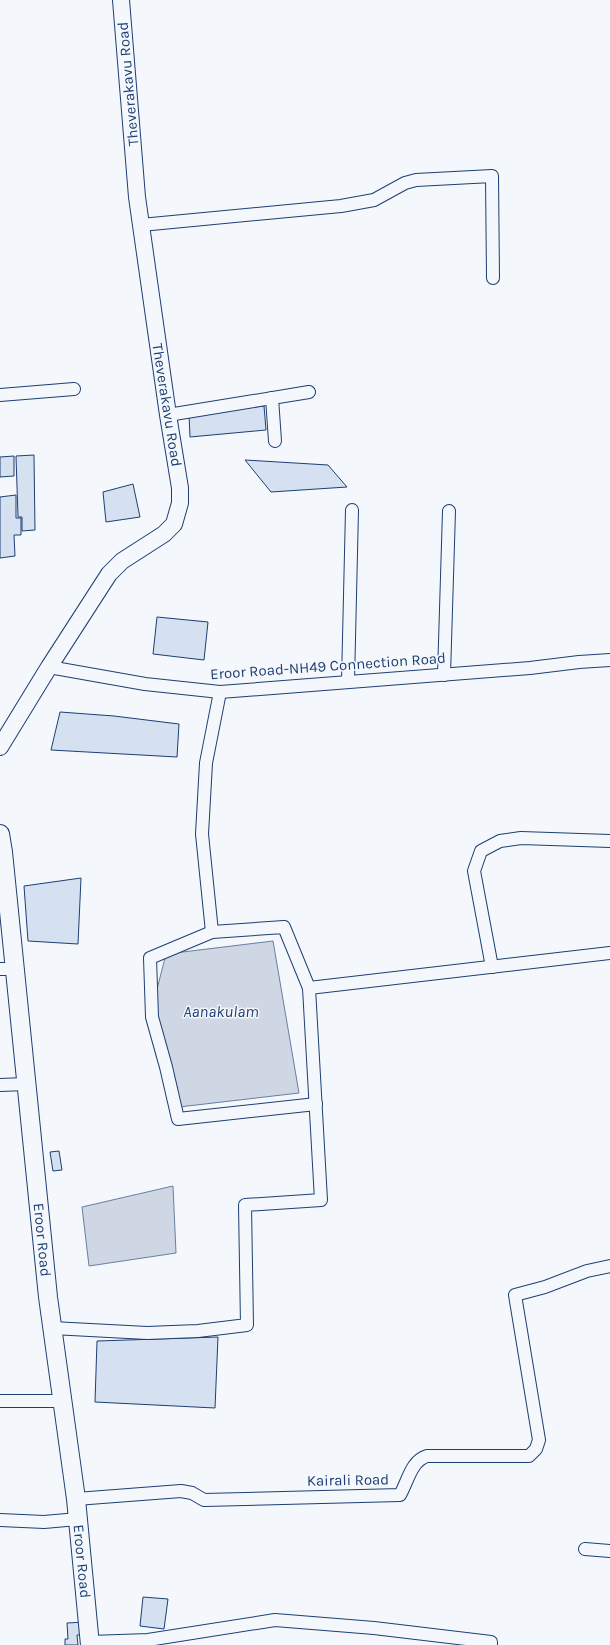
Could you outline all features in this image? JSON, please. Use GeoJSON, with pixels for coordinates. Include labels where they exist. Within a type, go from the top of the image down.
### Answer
{"type":"FeatureCollection","features":[{"type":"Feature","properties":{"kind":"main road","name":"Eroor Road"},"geometry":{"type":"LineString","coordinates":[[0,834],[3,852],[7,969],[26,1084],[52,1328],[61,1401],[76,1499],[90,1644]]}},
{"type":"Feature","properties":{"kind":"street","name":"Theverakavu Road"},"geometry":{"type":"LineString","coordinates":[[0,747],[109,574],[122,561],[164,534],[174,524],[180,503],[180,488],[137,198],[121,0]]}},
{"type":"Feature","properties":{"kind":"street"},"geometry":{"type":"LineString","coordinates":[[141,225],[341,206],[374,200],[405,183],[416,180],[492,176],[493,278]]}},
{"type":"Feature","properties":{"kind":"street"},"geometry":{"type":"LineString","coordinates":[[0,395],[74,389]]}},
{"type":"Feature","properties":{"kind":"street"},"geometry":{"type":"LineString","coordinates":[[168,415],[309,392]]}},
{"type":"Feature","properties":{"kind":"street"},"geometry":{"type":"LineString","coordinates":[[272,398],[275,441]]}},
{"type":"Feature","properties":{"kind":"street"},"geometry":{"type":"LineString","coordinates":[[348,681],[352,510]]}},
{"type":"Feature","properties":{"kind":"street"},"geometry":{"type":"LineString","coordinates":[[444,675],[449,511]]}},
{"type":"Feature","properties":{"kind":"street","name":"Eroor Road-NH49 Connection Road"},"geometry":{"type":"LineString","coordinates":[[49,667],[145,684],[220,692],[348,681],[444,675],[610,660]]}},
{"type":"Feature","properties":{"kind":"street"},"geometry":{"type":"LineString","coordinates":[[212,932],[202,834],[206,763],[220,692]]}},
{"type":"Feature","properties":{"kind":"street"},"geometry":{"type":"LineString","coordinates":[[492,967],[474,872],[481,850],[500,841],[521,838],[610,841]]}},
{"type":"Feature","properties":{"kind":"street"},"geometry":{"type":"LineString","coordinates":[[52,1328],[147,1333],[198,1331],[248,1325],[245,1205],[321,1200],[316,1104],[309,988],[284,927],[212,932],[150,958],[152,1017],[166,1067],[178,1119],[316,1104]]}},
{"type":"Feature","properties":{"kind":"street"},"geometry":{"type":"LineString","coordinates":[[309,988],[610,953]]}},
{"type":"Feature","properties":{"kind":"street"},"geometry":{"type":"LineString","coordinates":[[0,1085],[26,1084]]}},
{"type":"Feature","properties":{"kind":"street","name":"Kairali Road"},"geometry":{"type":"LineString","coordinates":[[76,1499],[181,1491],[192,1493],[204,1500],[400,1495],[416,1463],[421,1458],[427,1456],[529,1456],[536,1449],[539,1440],[515,1295],[545,1288],[587,1271],[610,1266]]}},
{"type":"Feature","properties":{"kind":"street"},"geometry":{"type":"LineString","coordinates":[[0,1401],[61,1401]]}},
{"type":"Feature","properties":{"kind":"street"},"geometry":{"type":"LineString","coordinates":[[0,1520],[44,1522],[78,1519]]}},
{"type":"Feature","properties":{"kind":"street"},"geometry":{"type":"LineString","coordinates":[[585,1549],[610,1552]]}},
{"type":"Feature","properties":{"kind":"street"},"geometry":{"type":"LineString","coordinates":[[90,1644],[148,1640],[275,1620],[374,1628],[491,1642],[490,1645]]}},
{"type":"Feature","properties":{"kind":"water","name":"Aanakulam"},"geometry":{"type":"Polygon","coordinates":[[[273,941],[299,1093],[179,1107],[154,1001],[166,954],[273,941]]]}},
{"type":"Feature","properties":{"kind":"water"},"geometry":{"type":"Polygon","coordinates":[[[173,1186],[176,1253],[89,1266],[82,1207],[173,1186]]]}},
{"type":"Feature","properties":{"kind":"building"},"geometry":{"type":"Polygon","coordinates":[[[264,406],[266,430],[190,437],[189,415],[264,406]]]}},
{"type":"Feature","properties":{"kind":"building"},"geometry":{"type":"Polygon","coordinates":[[[34,455],[35,530],[22,531],[22,517],[18,517],[16,456],[34,455]]]}},
{"type":"Feature","properties":{"kind":"building"},"geometry":{"type":"Polygon","coordinates":[[[14,456],[14,476],[0,477],[0,457],[14,456]]]}},
{"type":"Feature","properties":{"kind":"building"},"geometry":{"type":"Polygon","coordinates":[[[245,460],[328,465],[347,487],[271,492],[245,460]]]}},
{"type":"Feature","properties":{"kind":"building"},"geometry":{"type":"Polygon","coordinates":[[[133,484],[140,517],[106,522],[103,492],[133,484]]]}},
{"type":"Feature","properties":{"kind":"building"},"geometry":{"type":"Polygon","coordinates":[[[16,495],[16,518],[21,518],[21,535],[14,535],[15,556],[0,558],[0,497],[16,495]]]}},
{"type":"Feature","properties":{"kind":"building"},"geometry":{"type":"Polygon","coordinates":[[[157,617],[208,622],[204,660],[153,654],[157,617]]]}},
{"type":"Feature","properties":{"kind":"building"},"geometry":{"type":"Polygon","coordinates":[[[60,712],[114,716],[179,724],[177,757],[51,750],[60,712]]]}},
{"type":"Feature","properties":{"kind":"building"},"geometry":{"type":"Polygon","coordinates":[[[81,878],[78,944],[28,941],[24,886],[81,878]]]}},
{"type":"Feature","properties":{"kind":"building"},"geometry":{"type":"Polygon","coordinates":[[[59,1151],[62,1170],[53,1171],[50,1152],[59,1151]]]}},
{"type":"Feature","properties":{"kind":"building"},"geometry":{"type":"Polygon","coordinates":[[[218,1337],[215,1408],[95,1402],[97,1341],[218,1337]]]}},
{"type":"Feature","properties":{"kind":"building"},"geometry":{"type":"Polygon","coordinates":[[[143,1597],[168,1599],[164,1629],[140,1626],[143,1597]]]}},
{"type":"Feature","properties":{"kind":"building"},"geometry":{"type":"Polygon","coordinates":[[[85,1622],[85,1635],[77,1635],[78,1645],[65,1645],[65,1639],[68,1639],[67,1623],[85,1622]]]}}]}
